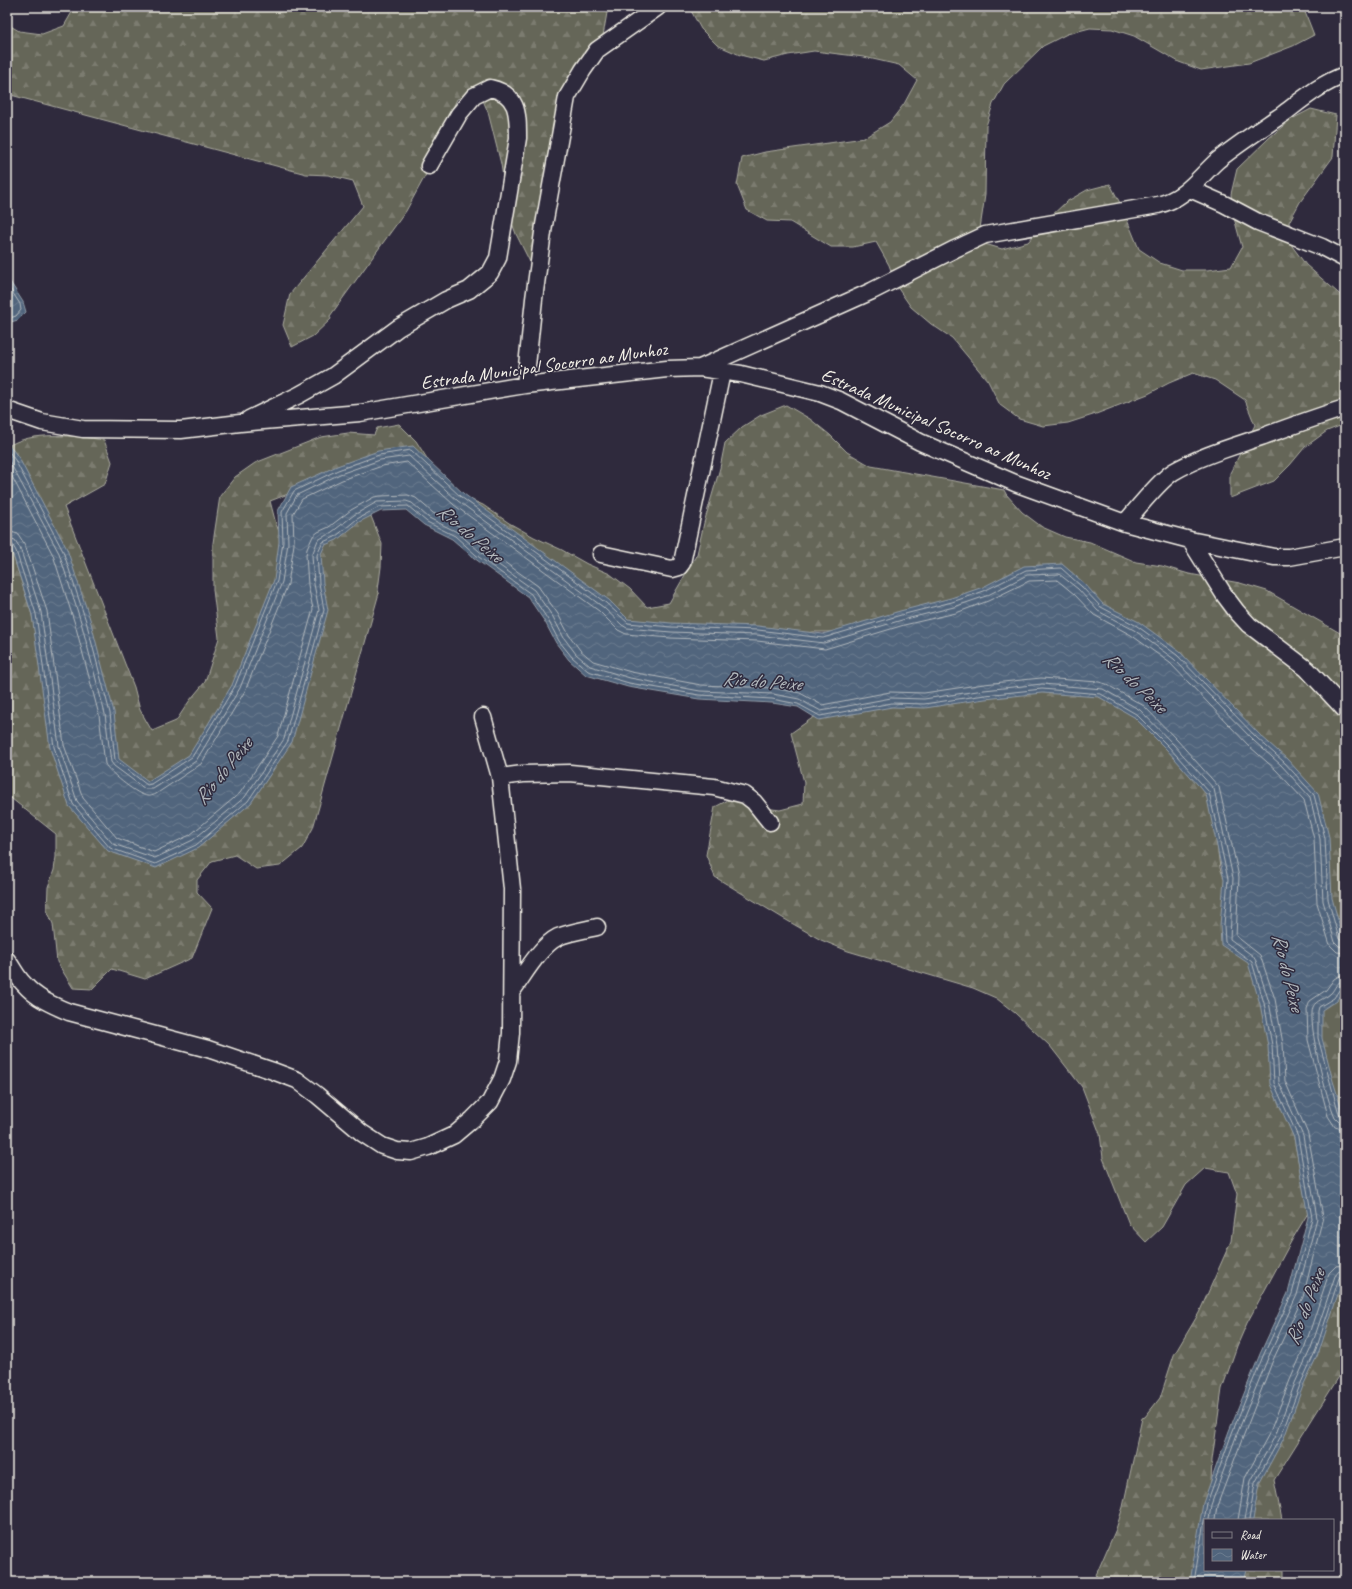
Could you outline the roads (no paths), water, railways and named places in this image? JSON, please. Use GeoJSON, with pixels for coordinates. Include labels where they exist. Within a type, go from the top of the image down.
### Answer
{"type":"FeatureCollection","features":[{"type":"Feature","properties":{"kind":"street"},"geometry":{"type":"LineString","coordinates":[[525,385],[544,225],[567,96],[582,70],[598,50],[636,21],[658,7]]}},
{"type":"Feature","properties":{"kind":"street"},"geometry":{"type":"LineString","coordinates":[[700,368],[872,291],[955,248],[985,235],[1158,205],[1172,200],[1190,189],[1217,161],[1251,134],[1281,115],[1318,88],[1345,75]]}},
{"type":"Feature","properties":{"kind":"street"},"geometry":{"type":"LineString","coordinates":[[240,423],[299,395],[333,376],[398,328],[446,300],[469,290],[490,273],[498,258],[518,138],[518,120],[514,104],[507,94],[490,88],[474,96],[460,114],[429,166]]}},
{"type":"Feature","properties":{"kind":"street"},"geometry":{"type":"LineString","coordinates":[[1190,189],[1224,204],[1258,222],[1322,247],[1345,259]]}},
{"type":"Feature","properties":{"kind":"street","name":"Estrada Municipal Socorro ao Munhoz"},"geometry":{"type":"LineString","coordinates":[[7,410],[42,422],[83,429],[182,430],[240,423],[360,413],[525,385],[667,369],[700,368],[741,374],[820,393],[841,401],[920,442],[1015,483],[1125,523],[1190,540],[1274,557],[1289,557],[1345,547]]}},
{"type":"Feature","properties":{"kind":"street"},"geometry":{"type":"LineString","coordinates":[[602,554],[672,569],[679,567],[682,563],[722,372]]}},
{"type":"Feature","properties":{"kind":"street"},"geometry":{"type":"LineString","coordinates":[[1125,523],[1150,494],[1172,473],[1200,459],[1238,444],[1345,408]]}},
{"type":"Feature","properties":{"kind":"street"},"geometry":{"type":"LineString","coordinates":[[1190,540],[1225,596],[1237,612],[1249,625],[1307,669],[1345,710]]}},
{"type":"Feature","properties":{"kind":"street"},"geometry":{"type":"LineString","coordinates":[[7,960],[24,984],[48,1004],[69,1012],[168,1037],[215,1051],[273,1070],[297,1080],[362,1133],[382,1146],[397,1151],[411,1152],[428,1147],[454,1135],[474,1119],[490,1102],[502,1079],[508,1061],[512,1033],[512,889],[500,777],[483,717]]}},
{"type":"Feature","properties":{"kind":"street"},"geometry":{"type":"LineString","coordinates":[[500,777],[523,774],[570,773],[714,787],[745,795],[754,802],[770,822]]}},
{"type":"Feature","properties":{"kind":"street"},"geometry":{"type":"LineString","coordinates":[[512,991],[538,955],[551,941],[568,934],[597,927]]}},
{"type":"Feature","properties":{"kind":"water"},"geometry":{"type":"Polygon","coordinates":[[[7,277],[23,302],[26,312],[18,320],[7,323],[7,277]]]}},
{"type":"Feature","properties":{"kind":"water","name":"Rio do Peixe"},"geometry":{"type":"Polygon","coordinates":[[[7,442],[19,458],[67,549],[90,619],[114,712],[119,759],[148,781],[189,755],[232,685],[274,580],[279,542],[278,511],[291,487],[337,466],[378,451],[413,446],[464,494],[609,600],[628,619],[671,623],[758,626],[823,634],[900,611],[951,598],[983,587],[1024,566],[1062,564],[1084,583],[1103,604],[1139,622],[1180,652],[1260,735],[1287,759],[1318,793],[1329,837],[1332,898],[1343,938],[1343,990],[1337,1000],[1322,1010],[1322,1038],[1345,1119],[1345,1273],[1319,1352],[1303,1386],[1284,1438],[1259,1484],[1253,1519],[1204,1519],[1204,1571],[1246,1571],[1243,1582],[1190,1582],[1203,1503],[1229,1431],[1260,1354],[1288,1293],[1308,1217],[1294,1138],[1270,1084],[1268,1046],[1260,1004],[1248,963],[1221,945],[1220,925],[1224,880],[1206,794],[1167,750],[1134,717],[1099,697],[1042,693],[985,699],[925,708],[892,707],[819,720],[798,707],[772,703],[699,699],[628,687],[586,675],[569,660],[556,643],[545,622],[528,597],[474,558],[452,539],[424,525],[406,510],[381,511],[359,522],[337,540],[325,545],[321,554],[323,583],[328,610],[292,742],[251,803],[198,848],[156,868],[108,851],[69,806],[50,748],[32,615],[12,552],[7,543],[7,442]]]}}]}
